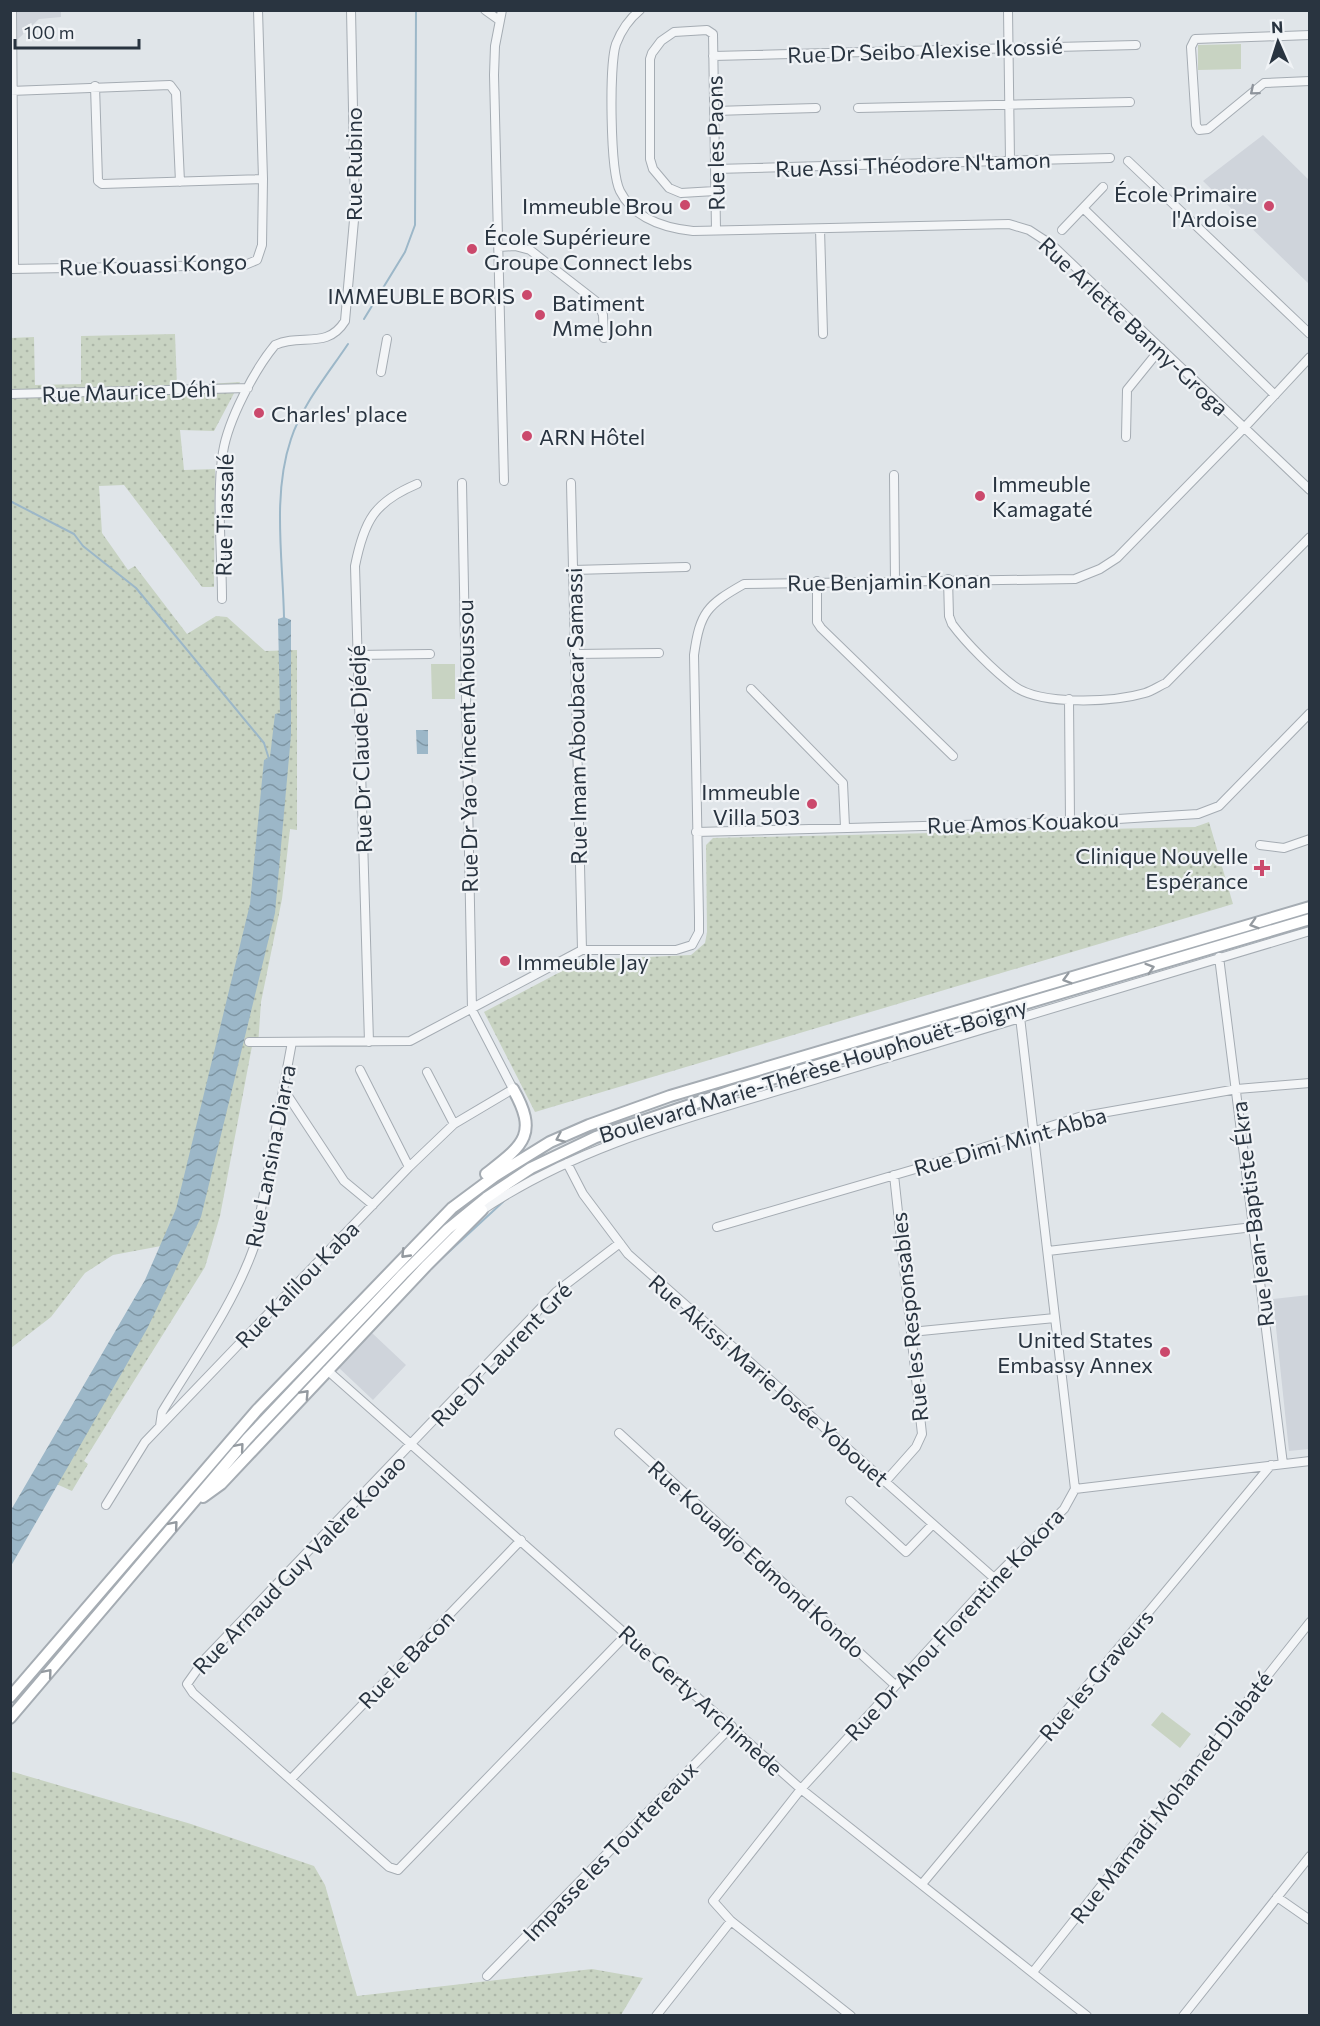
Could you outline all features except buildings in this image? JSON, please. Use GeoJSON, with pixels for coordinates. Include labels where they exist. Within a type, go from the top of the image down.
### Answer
{"type":"FeatureCollection","features":[{"type":"Feature","properties":{"kind":"main road","name":"Boulevard Marie-Thérèse Houphouët-Boigny"},"geometry":{"type":"LineString","coordinates":[[10,1697],[257,1410],[452,1208],[495,1176],[550,1142],[626,1111],[713,1083],[1310,907]]}},
{"type":"Feature","properties":{"kind":"main road","name":"Boulevard Marie-Thérèse Houphouët-Boigny"},"geometry":{"type":"LineString","coordinates":[[10,1718],[247,1439],[448,1229],[486,1198],[531,1168],[596,1137],[734,1090],[1310,920]]}},
{"type":"Feature","properties":{"kind":"main road"},"geometry":{"type":"LineString","coordinates":[[452,1208],[464,1191],[515,1152],[524,1141],[525,1115],[513,1089]]}},
{"type":"Feature","properties":{"kind":"main road"},"geometry":{"type":"LineString","coordinates":[[189,1508],[221,1484],[327,1370],[482,1210]]}},
{"type":"Feature","properties":{"kind":"street","name":"Rue Kouassi Kongo"},"geometry":{"type":"LineString","coordinates":[[12,10],[12,268],[244,265],[257,260],[262,245],[263,179],[258,10]]}},
{"type":"Feature","properties":{"kind":"street","name":"Rue Rubino"},"geometry":{"type":"LineString","coordinates":[[345,317],[355,208],[351,10]]}},
{"type":"Feature","properties":{"kind":"street"},"geometry":{"type":"LineString","coordinates":[[485,10],[499,20]]}},
{"type":"Feature","properties":{"kind":"street"},"geometry":{"type":"LineString","coordinates":[[502,10],[494,75],[504,481]]}},
{"type":"Feature","properties":{"kind":"street","name":"Rue Arlette Banny-Groga"},"geometry":{"type":"LineString","coordinates":[[640,10],[623,30],[612,63],[614,171],[620,191],[643,217],[660,226],[693,231],[1009,224],[1029,230],[1052,245],[1310,490]]}},
{"type":"Feature","properties":{"kind":"street"},"geometry":{"type":"LineString","coordinates":[[1008,10],[1010,161]]}},
{"type":"Feature","properties":{"kind":"street","name":"Rue les Paons"},"geometry":{"type":"LineString","coordinates":[[716,191],[681,193],[669,189],[652,169],[650,159],[650,59],[652,53],[669,34],[707,30],[713,34],[715,111],[715,169],[716,191],[716,231]]}},
{"type":"Feature","properties":{"kind":"street"},"geometry":{"type":"LineString","coordinates":[[1310,35],[1195,39],[1191,47],[1196,125],[1199,130],[1208,129],[1267,82],[1310,81]]}},
{"type":"Feature","properties":{"kind":"street","name":"Rue Dr Seibo Alexise Ikossié"},"geometry":{"type":"LineString","coordinates":[[713,56],[1136,45]]}},
{"type":"Feature","properties":{"kind":"street"},"geometry":{"type":"LineString","coordinates":[[11,91],[95,86],[170,85],[174,88],[180,182]]}},
{"type":"Feature","properties":{"kind":"street"},"geometry":{"type":"LineString","coordinates":[[95,86],[98,181],[102,184],[263,179]]}},
{"type":"Feature","properties":{"kind":"street"},"geometry":{"type":"LineString","coordinates":[[858,108],[1130,102]]}},
{"type":"Feature","properties":{"kind":"street"},"geometry":{"type":"LineString","coordinates":[[715,111],[816,108]]}},
{"type":"Feature","properties":{"kind":"street","name":"Rue Assi Théodore N'tamon"},"geometry":{"type":"LineString","coordinates":[[715,169],[1110,158]]}},
{"type":"Feature","properties":{"kind":"street"},"geometry":{"type":"LineString","coordinates":[[1128,161],[1310,334]]}},
{"type":"Feature","properties":{"kind":"street"},"geometry":{"type":"LineString","coordinates":[[1062,230],[1103,187]]}},
{"type":"Feature","properties":{"kind":"street"},"geometry":{"type":"LineString","coordinates":[[1083,208],[1275,395]]}},
{"type":"Feature","properties":{"kind":"street"},"geometry":{"type":"LineString","coordinates":[[820,229],[823,334]]}},
{"type":"Feature","properties":{"kind":"street"},"geometry":{"type":"LineString","coordinates":[[499,247],[530,250],[598,303],[603,315],[604,338]]}},
{"type":"Feature","properties":{"kind":"street","name":"Rue Tiassalé"},"geometry":{"type":"LineString","coordinates":[[222,600],[223,451],[248,388],[275,345],[326,338],[339,330],[345,317]]}},
{"type":"Feature","properties":{"kind":"street"},"geometry":{"type":"LineString","coordinates":[[381,372],[383,348],[387,339]]}},
{"type":"Feature","properties":{"kind":"street"},"geometry":{"type":"LineString","coordinates":[[1126,437],[1126,390],[1161,348]]}},
{"type":"Feature","properties":{"kind":"street","name":"Rue Benjamin Konan"},"geometry":{"type":"LineString","coordinates":[[582,950],[676,950],[694,942],[699,932],[693,655],[698,626],[712,605],[744,584],[948,579],[1075,579],[1100,569],[1117,558],[1310,357]]}},
{"type":"Feature","properties":{"kind":"street","name":"Rue Maurice Déhi"},"geometry":{"type":"LineString","coordinates":[[10,394],[248,388]]}},
{"type":"Feature","properties":{"kind":"street"},"geometry":{"type":"LineString","coordinates":[[894,475],[895,581]]}},
{"type":"Feature","properties":{"kind":"street","name":"Rue Dr Yao Vincent Ahoussou"},"geometry":{"type":"LineString","coordinates":[[462,483],[472,1010]]}},
{"type":"Feature","properties":{"kind":"street","name":"Rue Imam Aboubacar Samassi"},"geometry":{"type":"LineString","coordinates":[[571,483],[582,950]]}},
{"type":"Feature","properties":{"kind":"street","name":"Rue Dr Claude Djédjé"},"geometry":{"type":"LineString","coordinates":[[369,1042],[355,566],[366,525],[375,511],[388,499],[417,484]]}},
{"type":"Feature","properties":{"kind":"street"},"geometry":{"type":"LineString","coordinates":[[948,579],[949,616],[957,631],[1015,686],[1034,695],[1069,699],[1122,697],[1147,693],[1166,683],[1310,537]]}},
{"type":"Feature","properties":{"kind":"street"},"geometry":{"type":"LineString","coordinates":[[573,570],[686,567]]}},
{"type":"Feature","properties":{"kind":"street"},"geometry":{"type":"LineString","coordinates":[[817,581],[817,622],[821,628],[953,756]]}},
{"type":"Feature","properties":{"kind":"street"},"geometry":{"type":"LineString","coordinates":[[574,654],[659,653]]}},
{"type":"Feature","properties":{"kind":"street"},"geometry":{"type":"LineString","coordinates":[[356,655],[430,654]]}},
{"type":"Feature","properties":{"kind":"street"},"geometry":{"type":"LineString","coordinates":[[751,688],[843,783],[845,826]]}},
{"type":"Feature","properties":{"kind":"street"},"geometry":{"type":"LineString","coordinates":[[1069,699],[1070,822]]}},
{"type":"Feature","properties":{"kind":"street","name":"Rue Amos Kouakou"},"geometry":{"type":"LineString","coordinates":[[696,832],[845,826],[1070,822],[1198,814],[1219,806],[1310,713]]}},
{"type":"Feature","properties":{"kind":"street"},"geometry":{"type":"LineString","coordinates":[[1260,845],[1284,848],[1310,839]]}},
{"type":"Feature","properties":{"kind":"street"},"geometry":{"type":"LineString","coordinates":[[448,1229],[533,1179],[567,1163],[675,1123],[1310,931]]}},
{"type":"Feature","properties":{"kind":"street"},"geometry":{"type":"LineString","coordinates":[[249,1042],[410,1041],[582,950]]}},
{"type":"Feature","properties":{"kind":"street","name":"Rue Jean-Baptiste Ékra"},"geometry":{"type":"LineString","coordinates":[[1220,960],[1283,1464]]}},
{"type":"Feature","properties":{"kind":"street"},"geometry":{"type":"LineString","coordinates":[[472,1010],[513,1089]]}},
{"type":"Feature","properties":{"kind":"street","name":"Rue Dr Ahou Florentine Kokora"},"geometry":{"type":"LineString","coordinates":[[731,1921],[714,1903],[714,1899],[801,1789],[994,1578],[1064,1509],[1075,1489],[1020,1017]]}},
{"type":"Feature","properties":{"kind":"street","name":"Rue Lansina Diarra"},"geometry":{"type":"LineString","coordinates":[[160,1427],[162,1412],[246,1269],[260,1226],[292,1042]]}},
{"type":"Feature","properties":{"kind":"street"},"geometry":{"type":"LineString","coordinates":[[360,1070],[410,1167]]}},
{"type":"Feature","properties":{"kind":"street"},"geometry":{"type":"LineString","coordinates":[[427,1072],[454,1124]]}},
{"type":"Feature","properties":{"kind":"street","name":"Rue Dimi Mint Abba"},"geometry":{"type":"LineString","coordinates":[[717,1227],[894,1175],[1079,1116],[1237,1089],[1310,1083]]}},
{"type":"Feature","properties":{"kind":"street","name":"Rue Kalilou Kaba"},"geometry":{"type":"LineString","coordinates":[[106,1505],[133,1459],[160,1427],[410,1167],[454,1124],[513,1089]]}},
{"type":"Feature","properties":{"kind":"street"},"geometry":{"type":"LineString","coordinates":[[284,1090],[344,1182],[373,1205]]}},
{"type":"Feature","properties":{"kind":"street","name":"Rue Akissi Marie Josée Yobouet"},"geometry":{"type":"LineString","coordinates":[[567,1163],[583,1194],[620,1243],[655,1280],[994,1578]]}},
{"type":"Feature","properties":{"kind":"street","name":"Rue les Responsables"},"geometry":{"type":"LineString","coordinates":[[885,1482],[916,1447],[922,1434],[894,1175]]}},
{"type":"Feature","properties":{"kind":"street"},"geometry":{"type":"LineString","coordinates":[[1048,1251],[1253,1227]]}},
{"type":"Feature","properties":{"kind":"street","name":"Rue Dr Laurent Gré"},"geometry":{"type":"LineString","coordinates":[[413,1445],[556,1292],[620,1243]]}},
{"type":"Feature","properties":{"kind":"street"},"geometry":{"type":"LineString","coordinates":[[921,1332],[1055,1318]]}},
{"type":"Feature","properties":{"kind":"street","name":"Rue Gerty Archimède"},"geometry":{"type":"LineString","coordinates":[[327,1370],[801,1789],[1087,2016]]}},
{"type":"Feature","properties":{"kind":"street","name":"Rue Kouadjo Edmond Kondo"},"geometry":{"type":"LineString","coordinates":[[619,1433],[895,1685]]}},
{"type":"Feature","properties":{"kind":"street","name":"Rue Arnaud Guy Valère Kouao"},"geometry":{"type":"LineString","coordinates":[[413,1445],[189,1678],[187,1684],[193,1693],[389,1867],[398,1870],[627,1634]]}},
{"type":"Feature","properties":{"kind":"street"},"geometry":{"type":"LineString","coordinates":[[1075,1489],[1310,1461]]}},
{"type":"Feature","properties":{"kind":"street","name":"Rue les Graveurs"},"geometry":{"type":"LineString","coordinates":[[922,1884],[1271,1465]]}},
{"type":"Feature","properties":{"kind":"street"},"geometry":{"type":"LineString","coordinates":[[850,1501],[906,1552],[933,1524]]}},
{"type":"Feature","properties":{"kind":"street","name":"Rue le Bacon"},"geometry":{"type":"LineString","coordinates":[[291,1779],[521,1540]]}},
{"type":"Feature","properties":{"kind":"street","name":"Rue Mamadi Mohamed Diabaté"},"geometry":{"type":"LineString","coordinates":[[1033,1972],[1310,1622]]}},
{"type":"Feature","properties":{"kind":"street","name":"Impasse les Tourtereaux"},"geometry":{"type":"LineString","coordinates":[[487,1976],[732,1726]]}},
{"type":"Feature","properties":{"kind":"street"},"geometry":{"type":"LineString","coordinates":[[1183,2016],[1310,1856]]}},
{"type":"Feature","properties":{"kind":"street"},"geometry":{"type":"LineString","coordinates":[[1277,1897],[1310,1920]]}},
{"type":"Feature","properties":{"kind":"street"},"geometry":{"type":"LineString","coordinates":[[656,2016],[731,1921],[851,2016]]}},
{"type":"Feature","properties":{"kind":"shaded area"},"geometry":{"type":"Polygon","coordinates":[[[61,11],[61,17],[39,19],[16,41],[16,12],[61,11]]]}},
{"type":"Feature","properties":{"kind":"shaded area","name":"École Primaire l'Ardoise"},"geometry":{"type":"Polygon","coordinates":[[[1263,135],[1309,180],[1309,284],[1203,181],[1263,135]]]}},
{"type":"Feature","properties":{"kind":"shaded area"},"geometry":{"type":"Polygon","coordinates":[[[1309,1295],[1309,1449],[1289,1451],[1273,1299],[1309,1295]]]}},
{"type":"Feature","properties":{"kind":"shaded area"},"geometry":{"type":"Polygon","coordinates":[[[371,1332],[406,1365],[373,1400],[338,1367],[371,1332]]]}},
{"type":"Feature","properties":{"kind":"green space"},"geometry":{"type":"Polygon","coordinates":[[[1241,44],[1241,69],[1198,70],[1198,45],[1241,44]]]}},
{"type":"Feature","properties":{"kind":"green space"},"geometry":{"type":"Polygon","coordinates":[[[175,334],[177,386],[240,382],[214,431],[180,430],[184,470],[215,469],[214,587],[202,587],[124,485],[99,486],[102,533],[128,570],[135,566],[187,634],[216,616],[227,617],[265,651],[297,650],[297,830],[290,829],[282,899],[261,1002],[258,1046],[252,1046],[220,1216],[205,1267],[84,1461],[88,1464],[72,1491],[43,1478],[177,1243],[113,1255],[85,1273],[51,1317],[11,1348],[11,338],[34,337],[35,385],[81,384],[81,336],[175,334]]]}},
{"type":"Feature","properties":{"kind":"green space"},"geometry":{"type":"Polygon","coordinates":[[[431,664],[455,664],[455,699],[432,699],[431,664]]]}},
{"type":"Feature","properties":{"kind":"green space"},"geometry":{"type":"Polygon","coordinates":[[[1209,822],[1233,904],[535,1112],[484,1012],[583,960],[691,955],[705,943],[707,932],[706,845],[713,838],[1195,827],[1209,822]]]}},
{"type":"Feature","properties":{"kind":"green space"},"geometry":{"type":"Polygon","coordinates":[[[1162,1712],[1191,1734],[1180,1748],[1151,1725],[1162,1712]]]}},
{"type":"Feature","properties":{"kind":"green space"},"geometry":{"type":"Polygon","coordinates":[[[10,1771],[191,1824],[314,1866],[325,1885],[357,1996],[592,1969],[643,1978],[621,2015],[11,2015],[10,1771]]]}},
{"type":"Feature","properties":{"kind":"water"},"geometry":{"type":"Polygon","coordinates":[[[284,617],[291,620],[291,735],[275,913],[201,1217],[147,1329],[11,1566],[11,1510],[145,1280],[176,1209],[250,904],[264,760],[270,757],[275,714],[280,713],[278,619],[284,617]]]}},
{"type":"Feature","properties":{"kind":"water"},"geometry":{"type":"Polygon","coordinates":[[[416,730],[428,730],[428,754],[417,754],[416,730]]]}},
{"type":"Feature","properties":{"kind":"waterway"},"geometry":{"type":"LineString","coordinates":[[364,319],[405,252],[415,225],[416,10]]}},
{"type":"Feature","properties":{"kind":"waterway"},"geometry":{"type":"LineString","coordinates":[[284,618],[280,505],[285,460],[302,414],[348,344]]}},
{"type":"Feature","properties":{"kind":"waterway"},"geometry":{"type":"LineString","coordinates":[[10,501],[74,534],[83,546],[136,588],[264,743],[269,759]]}},
{"type":"Feature","properties":{"kind":"waterway"},"geometry":{"type":"LineString","coordinates":[[427,1272],[504,1201]]}},
{"type":"Feature","properties":{"kind":"place","name":"Immeuble Brou"},"geometry":{"type":"Point","coordinates":[685,205]}},
{"type":"Feature","properties":{"kind":"place","name":"École Primaire l'Ardoise"},"geometry":{"type":"Point","coordinates":[1269,206]}},
{"type":"Feature","properties":{"kind":"place","name":"École Supérieure Groupe Connect Iebs"},"geometry":{"type":"Point","coordinates":[472,249]}},
{"type":"Feature","properties":{"kind":"place","name":"IMMEUBLE BORIS"},"geometry":{"type":"Point","coordinates":[527,295]}},
{"type":"Feature","properties":{"kind":"place","name":"Batiment Mme John"},"geometry":{"type":"Point","coordinates":[540,315]}},
{"type":"Feature","properties":{"kind":"place","name":"Charles' place"},"geometry":{"type":"Point","coordinates":[259,413]}},
{"type":"Feature","properties":{"kind":"place","name":"ARN Hôtel"},"geometry":{"type":"Point","coordinates":[527,436]}},
{"type":"Feature","properties":{"kind":"place","name":"Immeuble Kamagaté"},"geometry":{"type":"Point","coordinates":[980,496]}},
{"type":"Feature","properties":{"kind":"place","name":"Immeuble Villa 503"},"geometry":{"type":"Point","coordinates":[812,804]}},
{"type":"Feature","properties":{"kind":"place","name":"Clinique Nouvelle Espérance"},"geometry":{"type":"Point","coordinates":[1262,868]}},
{"type":"Feature","properties":{"kind":"place","name":"Immeuble Jay"},"geometry":{"type":"Point","coordinates":[505,961]}},
{"type":"Feature","properties":{"kind":"place","name":"United States Embassy Annex"},"geometry":{"type":"Point","coordinates":[1165,1352]}}]}
